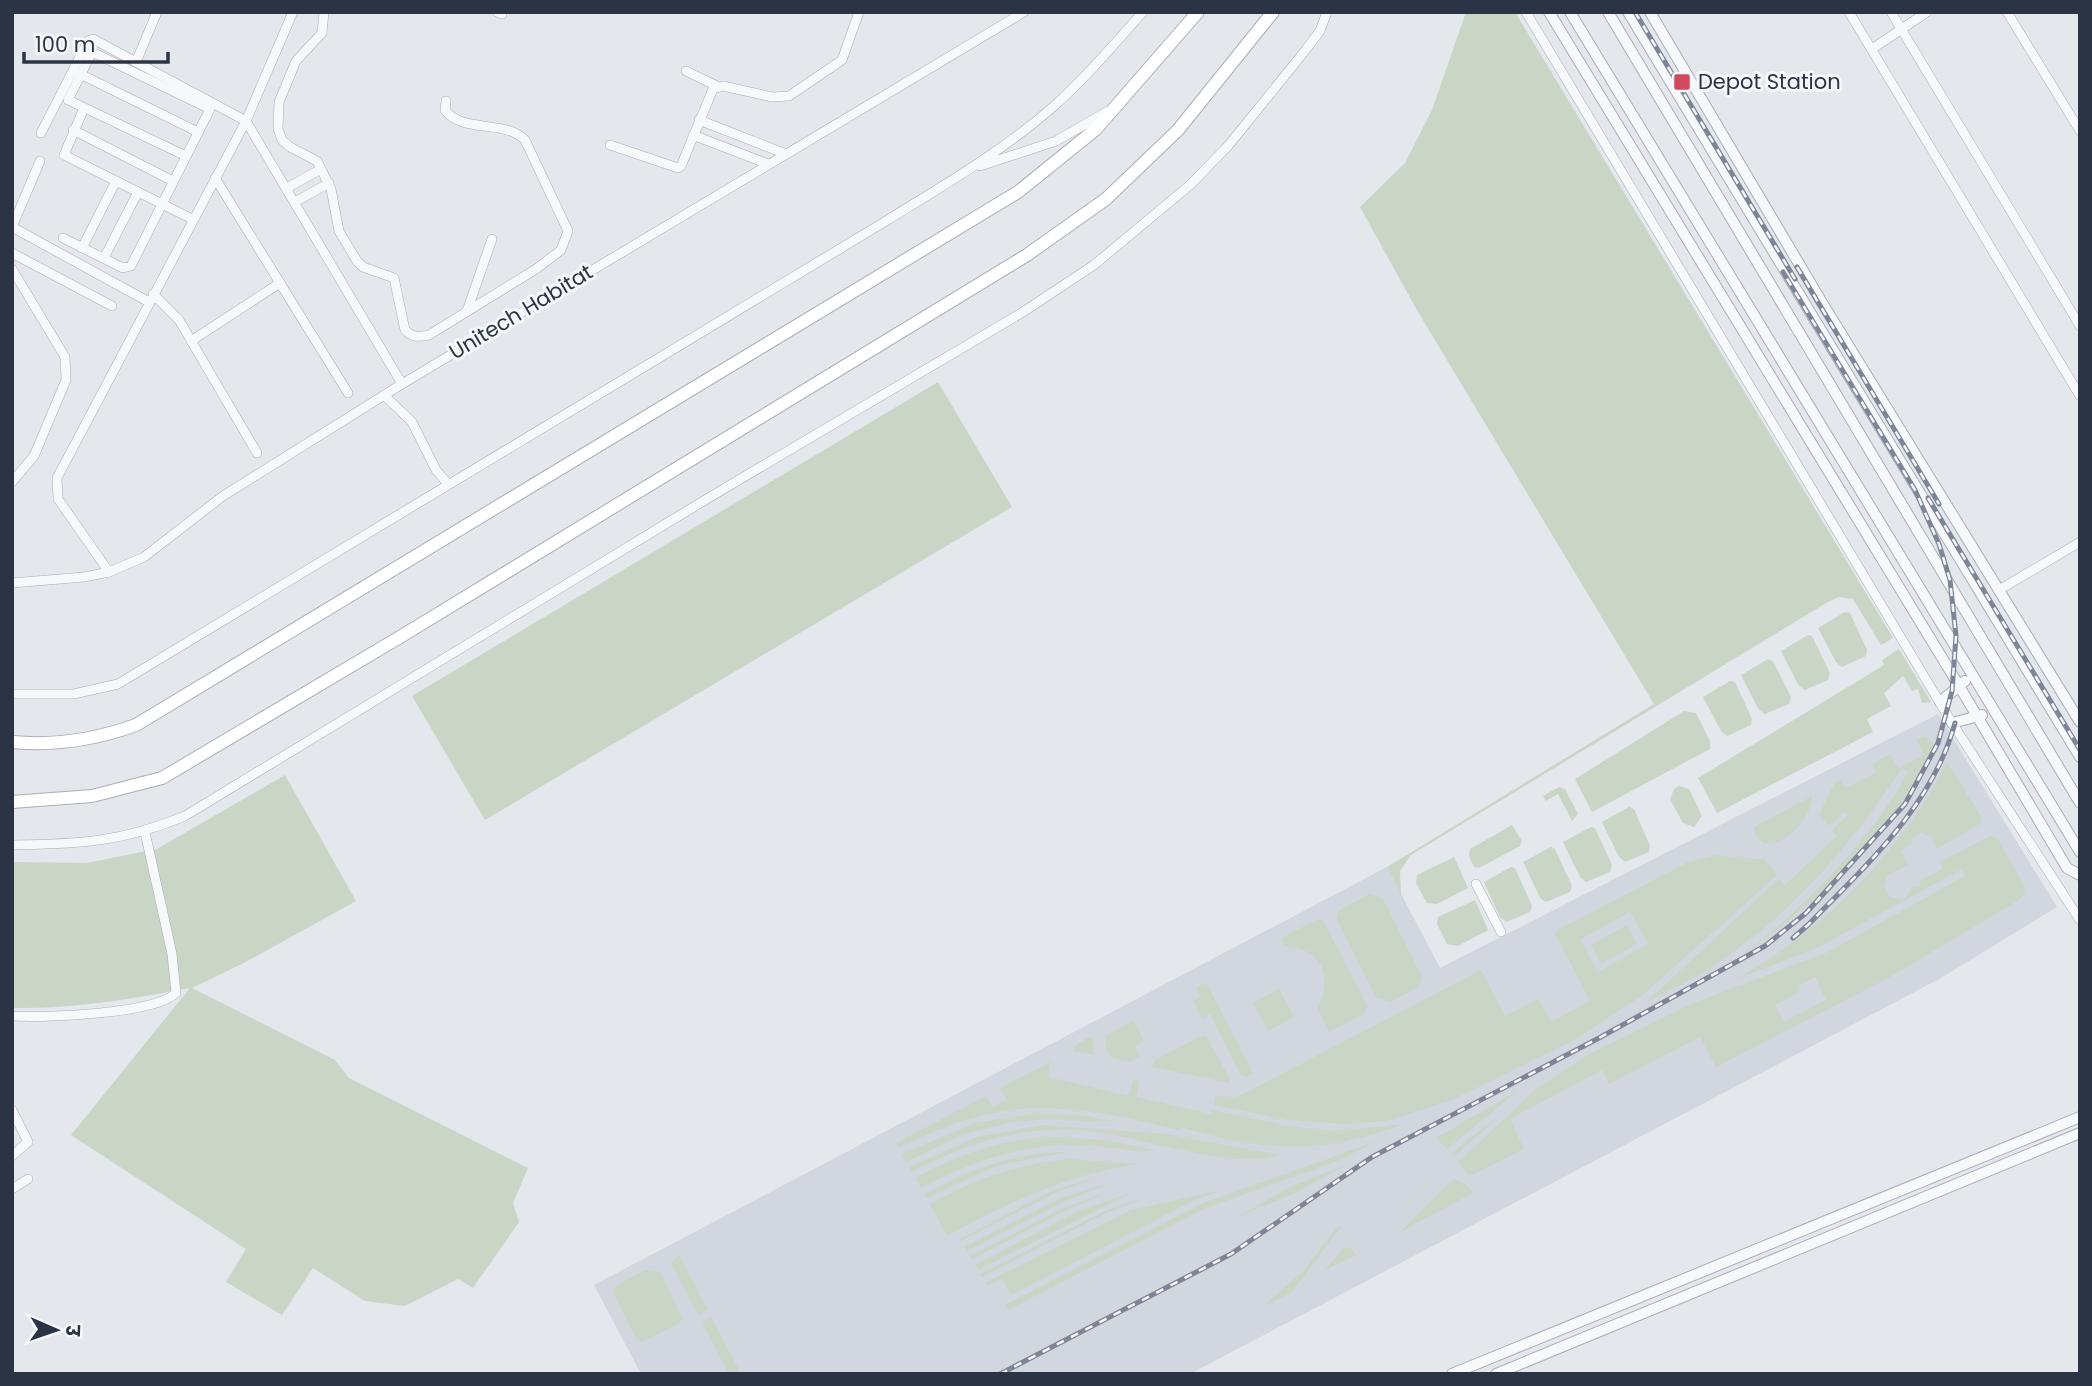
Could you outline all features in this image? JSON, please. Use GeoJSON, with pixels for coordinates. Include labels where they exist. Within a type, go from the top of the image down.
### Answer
{"type":"FeatureCollection","features":[{"type":"Feature","properties":{"kind":"main road"},"geometry":{"type":"LineString","coordinates":[[12,742],[70,741],[108,734],[136,725],[1018,192],[1096,129],[1198,12]]}},
{"type":"Feature","properties":{"kind":"main road"},"geometry":{"type":"LineString","coordinates":[[12,802],[92,796],[162,778],[436,616],[1027,255],[1106,199],[1178,131],[1273,12]]}},
{"type":"Feature","properties":{"kind":"street"},"geometry":{"type":"LineString","coordinates":[[136,62],[157,12]]}},
{"type":"Feature","properties":{"kind":"street"},"geometry":{"type":"LineString","coordinates":[[109,572],[58,499],[55,485],[192,219],[246,121],[293,12]]}},
{"type":"Feature","properties":{"kind":"street"},"geometry":{"type":"LineString","coordinates":[[324,12],[322,33],[296,61],[277,113],[282,140],[317,160],[329,183],[339,230],[363,267],[394,278],[405,330],[411,336],[429,335],[561,250],[568,231],[525,139],[514,132],[455,120],[445,110],[446,101]]}},
{"type":"Feature","properties":{"kind":"street"},"geometry":{"type":"LineString","coordinates":[[687,71],[717,86],[772,97],[789,96],[842,60],[859,12]]}},
{"type":"Feature","properties":{"kind":"street","name":"Unitech Habitat"},"geometry":{"type":"LineString","coordinates":[[12,583],[42,583],[109,572],[145,557],[223,496],[384,395],[1024,12]]}},
{"type":"Feature","properties":{"kind":"street"},"geometry":{"type":"LineString","coordinates":[[12,694],[74,694],[118,684],[971,168],[1056,105],[1143,12]]}},
{"type":"Feature","properties":{"kind":"street"},"geometry":{"type":"LineString","coordinates":[[12,845],[114,841],[145,832],[198,809],[721,490],[1023,312],[1094,265],[1190,185],[1228,146],[1304,52],[1320,31],[1327,12]]}},
{"type":"Feature","properties":{"kind":"street"},"geometry":{"type":"LineString","coordinates":[[1526,12],[1951,723],[2080,920]]}},
{"type":"Feature","properties":{"kind":"street"},"geometry":{"type":"LineString","coordinates":[[1549,12],[1959,685],[2067,868],[2080,875]]}},
{"type":"Feature","properties":{"kind":"street"},"geometry":{"type":"LineString","coordinates":[[1570,12],[2080,852]]}},
{"type":"Feature","properties":{"kind":"street"},"geometry":{"type":"LineString","coordinates":[[1608,12],[2080,803]]}},
{"type":"Feature","properties":{"kind":"street"},"geometry":{"type":"LineString","coordinates":[[1628,12],[2080,757]]}},
{"type":"Feature","properties":{"kind":"street"},"geometry":{"type":"LineString","coordinates":[[1650,12],[1821,301],[2080,722]]}},
{"type":"Feature","properties":{"kind":"street"},"geometry":{"type":"LineString","coordinates":[[1849,12],[2080,396]]}},
{"type":"Feature","properties":{"kind":"street"},"geometry":{"type":"LineString","coordinates":[[1891,12],[2080,326]]}},
{"type":"Feature","properties":{"kind":"street"},"geometry":{"type":"LineString","coordinates":[[1871,49],[1927,12]]}},
{"type":"Feature","properties":{"kind":"street"},"geometry":{"type":"LineString","coordinates":[[2007,12],[2080,131]]}},
{"type":"Feature","properties":{"kind":"street"},"geometry":{"type":"LineString","coordinates":[[41,133],[90,40],[246,121],[402,384]]}},
{"type":"Feature","properties":{"kind":"street"},"geometry":{"type":"LineString","coordinates":[[63,238],[123,268],[131,266],[161,204],[186,156],[198,132],[209,108],[92,52],[68,99],[186,156]]}},
{"type":"Feature","properties":{"kind":"street"},"geometry":{"type":"LineString","coordinates":[[80,74],[198,132]]}},
{"type":"Feature","properties":{"kind":"street"},"geometry":{"type":"LineString","coordinates":[[610,145],[678,168],[717,86]]}},
{"type":"Feature","properties":{"kind":"street"},"geometry":{"type":"LineString","coordinates":[[971,168],[1056,141],[1116,106]]}},
{"type":"Feature","properties":{"kind":"street"},"geometry":{"type":"LineString","coordinates":[[84,108],[64,155],[192,219]]}},
{"type":"Feature","properties":{"kind":"street"},"geometry":{"type":"LineString","coordinates":[[699,120],[786,154]]}},
{"type":"Feature","properties":{"kind":"street"},"geometry":{"type":"LineString","coordinates":[[73,130],[173,181]]}},
{"type":"Feature","properties":{"kind":"street"},"geometry":{"type":"LineString","coordinates":[[693,135],[768,164]]}},
{"type":"Feature","properties":{"kind":"street"},"geometry":{"type":"LineString","coordinates":[[40,160],[12,227],[151,298],[179,320],[257,453]]}},
{"type":"Feature","properties":{"kind":"street"},"geometry":{"type":"LineString","coordinates":[[287,188],[321,169]]}},
{"type":"Feature","properties":{"kind":"street"},"geometry":{"type":"LineString","coordinates":[[215,177],[348,393]]}},
{"type":"Feature","properties":{"kind":"street"},"geometry":{"type":"LineString","coordinates":[[82,247],[116,181]]}},
{"type":"Feature","properties":{"kind":"street"},"geometry":{"type":"LineString","coordinates":[[295,202],[329,183]]}},
{"type":"Feature","properties":{"kind":"street"},"geometry":{"type":"LineString","coordinates":[[104,258],[138,192]]}},
{"type":"Feature","properties":{"kind":"street"},"geometry":{"type":"LineString","coordinates":[[467,311],[492,239]]}},
{"type":"Feature","properties":{"kind":"street"},"geometry":{"type":"LineString","coordinates":[[12,253],[112,306]]}},
{"type":"Feature","properties":{"kind":"street"},"geometry":{"type":"LineString","coordinates":[[12,270],[65,357],[67,370],[66,380],[34,456],[12,482]]}},
{"type":"Feature","properties":{"kind":"street"},"geometry":{"type":"LineString","coordinates":[[191,341],[280,283]]}},
{"type":"Feature","properties":{"kind":"street"},"geometry":{"type":"LineString","coordinates":[[384,395],[412,422],[436,470],[448,484]]}},
{"type":"Feature","properties":{"kind":"street"},"geometry":{"type":"LineString","coordinates":[[1999,590],[2080,542]]}},
{"type":"Feature","properties":{"kind":"street"},"geometry":{"type":"LineString","coordinates":[[1940,702],[1972,675]]}},
{"type":"Feature","properties":{"kind":"street"},"geometry":{"type":"LineString","coordinates":[[1951,723],[1995,712]]}},
{"type":"Feature","properties":{"kind":"street"},"geometry":{"type":"LineString","coordinates":[[12,1016],[91,1013],[154,1005],[176,993],[175,971],[145,832]]}},
{"type":"Feature","properties":{"kind":"street"},"geometry":{"type":"LineString","coordinates":[[1476,884],[1501,932]]}},
{"type":"Feature","properties":{"kind":"street"},"geometry":{"type":"LineString","coordinates":[[12,1110],[27,1142],[12,1157]]}},
{"type":"Feature","properties":{"kind":"street"},"geometry":{"type":"LineString","coordinates":[[1452,1374],[2080,1117]]}},
{"type":"Feature","properties":{"kind":"street"},"geometry":{"type":"LineString","coordinates":[[1496,1374],[2080,1133]]}},
{"type":"Feature","properties":{"kind":"street"},"geometry":{"type":"LineString","coordinates":[[12,1189],[28,1179]]}},
{"type":"Feature","properties":{"kind":"shaded area"},"geometry":{"type":"Polygon","coordinates":[[[1938,714],[2057,907],[1941,978],[1190,1374],[641,1374],[594,1285],[1387,867],[1440,968],[1938,714]]]}},
{"type":"Feature","properties":{"kind":"green space"},"geometry":{"type":"Polygon","coordinates":[[[1466,12],[1515,12],[1893,638],[1881,645],[1853,599],[1839,597],[1828,602],[1411,855],[1400,871],[1401,894],[1387,867],[1654,704],[1418,312],[1360,207],[1405,163],[1432,110],[1466,12]]]}},
{"type":"Feature","properties":{"kind":"green space"},"geometry":{"type":"Polygon","coordinates":[[[938,382],[1012,507],[485,820],[412,696],[938,382]]]}},
{"type":"Feature","properties":{"kind":"green space"},"geometry":{"type":"Polygon","coordinates":[[[1845,612],[1850,613],[1867,650],[1866,656],[1842,667],[1836,662],[1818,628],[1845,612]]]}},
{"type":"Feature","properties":{"kind":"green space"},"geometry":{"type":"Polygon","coordinates":[[[1808,635],[1812,636],[1830,673],[1828,680],[1805,690],[1799,686],[1781,651],[1808,635]]]}},
{"type":"Feature","properties":{"kind":"green space"},"geometry":{"type":"Polygon","coordinates":[[[1899,649],[1931,702],[1922,703],[1918,689],[1912,691],[1903,676],[1884,693],[1891,706],[1867,719],[1873,732],[1717,813],[1698,778],[1884,665],[1882,660],[1899,649]]]}},
{"type":"Feature","properties":{"kind":"green space"},"geometry":{"type":"Polygon","coordinates":[[[1768,659],[1773,661],[1791,697],[1789,704],[1765,714],[1759,710],[1741,675],[1768,659]]]}},
{"type":"Feature","properties":{"kind":"green space"},"geometry":{"type":"Polygon","coordinates":[[[1730,681],[1735,682],[1752,719],[1751,725],[1727,736],[1721,731],[1703,697],[1730,681]]]}},
{"type":"Feature","properties":{"kind":"green space"},"geometry":{"type":"Polygon","coordinates":[[[1684,711],[1696,713],[1710,741],[1710,749],[1592,812],[1575,779],[1684,711]]]}},
{"type":"Feature","properties":{"kind":"green space"},"geometry":{"type":"Polygon","coordinates":[[[1925,737],[1935,744],[1919,775],[1875,836],[1821,892],[1735,961],[1783,922],[1854,850],[1893,798],[1908,772],[1902,768],[1841,850],[1771,922],[1708,969],[1645,1003],[1779,879],[1785,885],[1837,836],[1832,830],[1848,815],[1844,812],[1829,826],[1819,815],[1834,784],[1841,779],[1845,788],[1876,773],[1872,764],[1890,754],[1898,768],[1901,767],[1924,755],[1916,739],[1925,737]]]}},
{"type":"Feature","properties":{"kind":"green space"},"geometry":{"type":"Polygon","coordinates":[[[1947,762],[1981,816],[1981,823],[1937,849],[1930,834],[1925,836],[1923,832],[1911,838],[1913,843],[1901,850],[1908,865],[1888,875],[1884,887],[1891,898],[1905,898],[1912,887],[1919,888],[1921,880],[1943,869],[1940,862],[1990,836],[1997,838],[2023,883],[2025,893],[2019,900],[1890,977],[1716,1067],[1700,1037],[1609,1084],[1602,1070],[1510,1119],[1524,1149],[1472,1175],[1467,1174],[1458,1162],[1534,1091],[1586,1056],[1693,1003],[1826,953],[1965,876],[1962,869],[1817,948],[1734,980],[1798,938],[1857,887],[1907,828],[1947,762]],[[1815,977],[1798,986],[1801,991],[1775,1005],[1784,1022],[1826,1000],[1815,977]]]}},
{"type":"Feature","properties":{"kind":"green space"},"geometry":{"type":"Polygon","coordinates":[[[285,775],[356,901],[244,963],[192,988],[335,1060],[349,1078],[528,1168],[513,1203],[519,1222],[473,1288],[458,1279],[405,1306],[365,1301],[313,1268],[282,1315],[226,1282],[246,1249],[71,1135],[190,988],[102,1002],[12,1008],[12,862],[87,863],[157,849],[285,775]]]}},
{"type":"Feature","properties":{"kind":"green space"},"geometry":{"type":"Polygon","coordinates":[[[1679,786],[1689,789],[1702,816],[1694,827],[1683,823],[1670,799],[1674,789],[1679,786]]]}},
{"type":"Feature","properties":{"kind":"green space"},"geometry":{"type":"Polygon","coordinates":[[[1559,787],[1565,789],[1578,814],[1572,821],[1558,794],[1546,801],[1543,796],[1559,787]]]}},
{"type":"Feature","properties":{"kind":"green space"},"geometry":{"type":"Polygon","coordinates":[[[1812,796],[1803,821],[1789,835],[1773,843],[1764,844],[1756,836],[1754,827],[1812,796]]]}},
{"type":"Feature","properties":{"kind":"green space"},"geometry":{"type":"Polygon","coordinates":[[[1629,807],[1634,809],[1650,846],[1649,852],[1625,862],[1619,857],[1602,822],[1629,807]]]}},
{"type":"Feature","properties":{"kind":"green space"},"geometry":{"type":"Polygon","coordinates":[[[1512,825],[1522,841],[1520,846],[1479,868],[1474,867],[1469,856],[1470,849],[1512,825]]]}},
{"type":"Feature","properties":{"kind":"green space"},"geometry":{"type":"Polygon","coordinates":[[[1591,827],[1595,828],[1612,865],[1610,872],[1586,882],[1580,877],[1563,842],[1591,827]]]}},
{"type":"Feature","properties":{"kind":"green space"},"geometry":{"type":"Polygon","coordinates":[[[1551,847],[1555,849],[1572,886],[1570,892],[1546,902],[1540,898],[1523,862],[1551,847]]]}},
{"type":"Feature","properties":{"kind":"green space"},"geometry":{"type":"Polygon","coordinates":[[[1717,855],[1765,860],[1777,875],[1643,995],[1576,1039],[1454,1099],[1387,1121],[1345,1124],[1286,1120],[1214,1105],[1216,1096],[1230,1098],[1241,1095],[1481,970],[1505,1016],[1538,999],[1551,1022],[1590,1001],[1554,932],[1688,862],[1717,855]],[[1630,912],[1580,940],[1598,972],[1648,944],[1630,912]]]}},
{"type":"Feature","properties":{"kind":"green space"},"geometry":{"type":"Polygon","coordinates":[[[1454,857],[1468,888],[1437,904],[1427,903],[1416,883],[1417,875],[1454,857]]]}},
{"type":"Feature","properties":{"kind":"green space"},"geometry":{"type":"Polygon","coordinates":[[[1511,867],[1515,868],[1532,906],[1530,912],[1506,922],[1500,917],[1484,882],[1511,867]]]}},
{"type":"Feature","properties":{"kind":"green space"},"geometry":{"type":"Polygon","coordinates":[[[1370,894],[1383,899],[1422,977],[1419,987],[1390,1002],[1376,997],[1336,918],[1339,910],[1370,894]]]}},
{"type":"Feature","properties":{"kind":"green space"},"geometry":{"type":"Polygon","coordinates":[[[1475,900],[1488,930],[1458,946],[1447,944],[1437,924],[1438,917],[1475,900]]]}},
{"type":"Feature","properties":{"kind":"green space"},"geometry":{"type":"Polygon","coordinates":[[[1316,920],[1323,920],[1367,1005],[1364,1014],[1329,1032],[1317,1007],[1325,986],[1321,966],[1316,958],[1307,952],[1285,947],[1281,938],[1316,920]]]}},
{"type":"Feature","properties":{"kind":"green space"},"geometry":{"type":"Polygon","coordinates":[[[1627,925],[1637,944],[1601,964],[1591,945],[1627,925]]]}},
{"type":"Feature","properties":{"kind":"green space"},"geometry":{"type":"Polygon","coordinates":[[[1206,982],[1253,1073],[1247,1077],[1240,1074],[1210,1014],[1202,1018],[1193,1001],[1200,997],[1196,988],[1206,982]]]}},
{"type":"Feature","properties":{"kind":"green space"},"geometry":{"type":"Polygon","coordinates":[[[1279,989],[1294,1017],[1268,1031],[1253,1003],[1279,989]]]}},
{"type":"Feature","properties":{"kind":"green space"},"geometry":{"type":"Polygon","coordinates":[[[1133,1020],[1144,1041],[1135,1046],[1140,1056],[1130,1062],[1114,1059],[1106,1050],[1106,1036],[1133,1020]]]}},
{"type":"Feature","properties":{"kind":"green space"},"geometry":{"type":"Polygon","coordinates":[[[1206,1036],[1229,1077],[1229,1083],[1152,1067],[1155,1060],[1206,1036]]]}},
{"type":"Feature","properties":{"kind":"green space"},"geometry":{"type":"Polygon","coordinates":[[[1089,1037],[1094,1040],[1093,1055],[1073,1051],[1073,1047],[1089,1037]]]}},
{"type":"Feature","properties":{"kind":"green space"},"geometry":{"type":"Polygon","coordinates":[[[1051,1062],[1048,1077],[1129,1096],[1133,1079],[1139,1080],[1136,1097],[1211,1114],[1212,1110],[1289,1126],[1331,1131],[1405,1124],[1347,1141],[1320,1145],[1267,1145],[1103,1114],[1037,1108],[972,1118],[937,1130],[899,1148],[896,1143],[986,1096],[993,1107],[1007,1100],[1000,1088],[1051,1062]]]}},
{"type":"Feature","properties":{"kind":"green space"},"geometry":{"type":"Polygon","coordinates":[[[1519,1090],[1447,1149],[1436,1138],[1519,1090]]]}},
{"type":"Feature","properties":{"kind":"green space"},"geometry":{"type":"Polygon","coordinates":[[[1035,1113],[1082,1115],[1117,1122],[1044,1119],[1008,1123],[962,1135],[906,1162],[902,1154],[975,1123],[1035,1113]]]}},
{"type":"Feature","properties":{"kind":"green space"},"geometry":{"type":"Polygon","coordinates":[[[1499,1116],[1454,1157],[1451,1153],[1499,1116]]]}},
{"type":"Feature","properties":{"kind":"green space"},"geometry":{"type":"Polygon","coordinates":[[[1043,1125],[1167,1134],[1279,1155],[1262,1159],[1216,1157],[1115,1135],[1047,1130],[978,1143],[912,1172],[909,1167],[977,1137],[1043,1125]]]}},
{"type":"Feature","properties":{"kind":"green space"},"geometry":{"type":"Polygon","coordinates":[[[1058,1137],[1105,1140],[1153,1150],[1088,1145],[1044,1147],[981,1161],[921,1188],[915,1178],[984,1148],[1020,1140],[1058,1137]]]}},
{"type":"Feature","properties":{"kind":"green space"},"geometry":{"type":"Polygon","coordinates":[[[1377,1141],[1340,1160],[1204,1209],[1008,1310],[1005,1305],[1203,1203],[1377,1141]]]}},
{"type":"Feature","properties":{"kind":"green space"},"geometry":{"type":"Polygon","coordinates":[[[1068,1152],[996,1166],[927,1198],[924,1194],[993,1164],[1029,1155],[1068,1152]]]}},
{"type":"Feature","properties":{"kind":"green space"},"geometry":{"type":"Polygon","coordinates":[[[1069,1159],[1141,1164],[1064,1182],[992,1212],[947,1236],[930,1204],[997,1174],[1032,1164],[1069,1159]]]}},
{"type":"Feature","properties":{"kind":"green space"},"geometry":{"type":"Polygon","coordinates":[[[1346,1165],[1293,1194],[1239,1216],[1292,1186],[1346,1165]]]}},
{"type":"Feature","properties":{"kind":"green space"},"geometry":{"type":"Polygon","coordinates":[[[1101,1176],[1055,1193],[961,1241],[960,1239],[1054,1190],[1101,1176]]]}},
{"type":"Feature","properties":{"kind":"green space"},"geometry":{"type":"Polygon","coordinates":[[[1454,1179],[1466,1184],[1473,1193],[1400,1232],[1454,1179]]]}},
{"type":"Feature","properties":{"kind":"green space"},"geometry":{"type":"Polygon","coordinates":[[[1113,1182],[1061,1203],[967,1251],[965,1247],[1058,1199],[1113,1182]]]}},
{"type":"Feature","properties":{"kind":"green space"},"geometry":{"type":"Polygon","coordinates":[[[1110,1191],[972,1259],[970,1256],[1061,1209],[1110,1191]]]}},
{"type":"Feature","properties":{"kind":"green space"},"geometry":{"type":"Polygon","coordinates":[[[1218,1191],[1193,1201],[1011,1295],[1002,1279],[987,1286],[985,1283],[1131,1210],[1218,1191]]]}},
{"type":"Feature","properties":{"kind":"green space"},"geometry":{"type":"Polygon","coordinates":[[[1133,1192],[978,1270],[975,1265],[1078,1211],[1133,1192]]]}},
{"type":"Feature","properties":{"kind":"green space"},"geometry":{"type":"Polygon","coordinates":[[[1150,1196],[1106,1213],[982,1277],[981,1274],[1105,1211],[1150,1196]]]}},
{"type":"Feature","properties":{"kind":"green space"},"geometry":{"type":"Polygon","coordinates":[[[1339,1225],[1341,1227],[1292,1292],[1264,1306],[1304,1270],[1339,1225]]]}},
{"type":"Feature","properties":{"kind":"green space"},"geometry":{"type":"Polygon","coordinates":[[[1349,1247],[1357,1255],[1325,1270],[1342,1249],[1349,1247]]]}},
{"type":"Feature","properties":{"kind":"green space"},"geometry":{"type":"Polygon","coordinates":[[[679,1255],[708,1310],[698,1315],[671,1263],[679,1255]]]}},
{"type":"Feature","properties":{"kind":"green space"},"geometry":{"type":"Polygon","coordinates":[[[645,1270],[660,1272],[683,1319],[642,1342],[636,1339],[613,1292],[617,1285],[645,1270]]]}},
{"type":"Feature","properties":{"kind":"green space"},"geometry":{"type":"Polygon","coordinates":[[[711,1317],[741,1374],[729,1374],[702,1322],[711,1317]]]}},
{"type":"Feature","properties":{"kind":"railway"},"geometry":{"type":"LineString","coordinates":[[1635,12],[1795,279]]}},
{"type":"Feature","properties":{"kind":"railway"},"geometry":{"type":"LineString","coordinates":[[1797,267],[1939,504]]}},
{"type":"Feature","properties":{"kind":"railway"},"geometry":{"type":"LineString","coordinates":[[1000,1374],[1231,1254],[1372,1157],[1599,1038],[1765,946],[1806,913],[1905,804],[1938,743],[1952,691],[1956,636],[1950,580],[1939,544],[1915,490],[1783,272]]}},
{"type":"Feature","properties":{"kind":"railway"},"geometry":{"type":"LineString","coordinates":[[1928,498],[2080,750]]}},
{"type":"Feature","properties":{"kind":"railway"},"geometry":{"type":"LineString","coordinates":[[1793,938],[1874,857],[1914,808],[1944,753],[1955,723]]}},
{"type":"Feature","properties":{"kind":"place","name":"Depot Station"},"geometry":{"type":"Point","coordinates":[1682,82]}}]}
